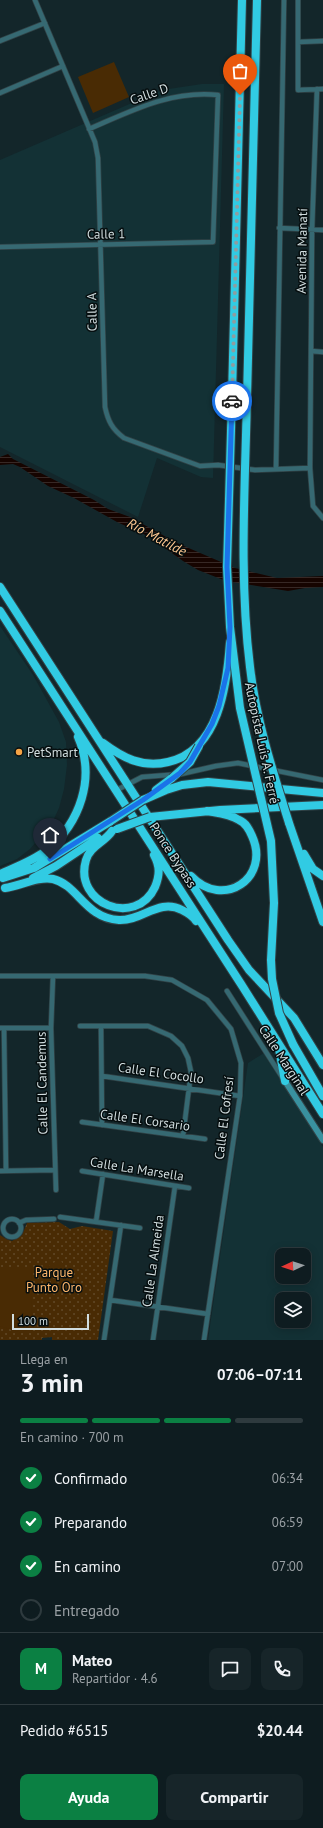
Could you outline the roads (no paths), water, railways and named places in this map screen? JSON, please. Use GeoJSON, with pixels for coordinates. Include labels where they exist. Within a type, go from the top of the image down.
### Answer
{"type":"FeatureCollection","features":[{"type":"Feature","properties":{"kind":"highway","name":"Autopista Luis A. Ferré"},"geometry":{"type":"LineString","coordinates":[[242,0],[227,567],[230,627],[240,708],[271,841],[274,903],[271,960],[272,980],[279,1013],[293,1044],[323,1096]]}},
{"type":"Feature","properties":{"kind":"highway","name":"Autopista Luis A. Ferré"},"geometry":{"type":"LineString","coordinates":[[257,0],[243,568],[250,669],[262,731],[289,823],[323,922]]}},
{"type":"Feature","properties":{"kind":"highway","name":"Ponce Bypass"},"geometry":{"type":"LineString","coordinates":[[0,588],[228,940],[249,970],[294,1018],[323,1065]]}},
{"type":"Feature","properties":{"kind":"highway","name":"Ponce Bypass"},"geometry":{"type":"LineString","coordinates":[[0,611],[147,836],[199,921]]}},
{"type":"Feature","properties":{"kind":"highway"},"geometry":{"type":"LineString","coordinates":[[0,879],[34,868],[111,821],[180,773],[190,762],[212,724],[225,684],[228,668],[230,627]]}},
{"type":"Feature","properties":{"kind":"highway"},"geometry":{"type":"LineString","coordinates":[[0,874],[11,870],[46,851],[64,834],[76,815],[85,789],[86,772],[84,758],[73,723]]}},
{"type":"Feature","properties":{"kind":"highway"},"geometry":{"type":"LineString","coordinates":[[99,739],[119,754],[136,762],[153,764],[171,761],[188,754],[199,746]]}},
{"type":"Feature","properties":{"kind":"highway"},"geometry":{"type":"LineString","coordinates":[[143,800],[166,790],[200,783],[219,783],[323,793]]}},
{"type":"Feature","properties":{"kind":"highway"},"geometry":{"type":"LineString","coordinates":[[3,889],[42,873],[114,830],[144,818],[166,814],[207,811],[323,805]]}},
{"type":"Feature","properties":{"kind":"highway"},"geometry":{"type":"LineString","coordinates":[[180,864],[201,885],[217,891],[238,886],[252,872],[257,852],[256,844],[250,830],[245,824],[233,816],[207,811]]}},
{"type":"Feature","properties":{"kind":"highway"},"geometry":{"type":"LineString","coordinates":[[289,823],[313,869],[323,876]]}},
{"type":"Feature","properties":{"kind":"highway"},"geometry":{"type":"LineString","coordinates":[[114,830],[109,836],[94,847],[89,854],[86,859],[85,873],[88,887],[93,894],[104,904],[119,908],[134,906],[147,899],[157,882],[159,876],[158,865],[147,836]]}},
{"type":"Feature","properties":{"kind":"highway"},"geometry":{"type":"LineString","coordinates":[[3,889],[43,879],[54,880],[70,889],[88,908],[106,917],[124,920],[134,918],[157,908],[172,906],[185,911],[199,921],[206,936],[217,946],[323,1114]]}},
{"type":"Feature","properties":{"kind":"highway"},"geometry":{"type":"LineString","coordinates":[[276,1039],[285,1081]]}},
{"type":"Feature","properties":{"kind":"street","name":"Calle A"},"geometry":{"type":"LineString","coordinates":[[35,0],[95,142],[98,158],[105,407],[109,423],[115,432],[124,438],[200,466],[218,466],[255,470],[276,468],[310,468]]}},
{"type":"Feature","properties":{"kind":"street"},"geometry":{"type":"LineString","coordinates":[[276,468],[284,0]]}},
{"type":"Feature","properties":{"kind":"street"},"geometry":{"type":"LineString","coordinates":[[298,0],[298,90],[323,89]]}},
{"type":"Feature","properties":{"kind":"street"},"geometry":{"type":"LineString","coordinates":[[0,41],[45,23]]}},
{"type":"Feature","properties":{"kind":"street"},"geometry":{"type":"LineString","coordinates":[[298,42],[323,41]]}},
{"type":"Feature","properties":{"kind":"street"},"geometry":{"type":"LineString","coordinates":[[0,93],[63,66]]}},
{"type":"Feature","properties":{"kind":"street","name":"Avenida Manatí"},"geometry":{"type":"LineString","coordinates":[[317,89],[312,230],[310,468],[313,506],[323,518]]}},
{"type":"Feature","properties":{"kind":"street","name":"Calle D"},"geometry":{"type":"LineString","coordinates":[[89,129],[155,101],[181,95],[218,95],[213,242]]}},
{"type":"Feature","properties":{"kind":"street"},"geometry":{"type":"LineString","coordinates":[[279,228],[323,230]]}},
{"type":"Feature","properties":{"kind":"street","name":"Calle 1"},"geometry":{"type":"LineString","coordinates":[[0,247],[213,242]]}},
{"type":"Feature","properties":{"kind":"street"},"geometry":{"type":"LineString","coordinates":[[311,351],[323,352]]}},
{"type":"Feature","properties":{"kind":"street"},"geometry":{"type":"LineString","coordinates":[[116,790],[142,777],[182,774],[216,766],[238,763],[323,780]]}},
{"type":"Feature","properties":{"kind":"street","name":"Calle El Cofresí"},"geometry":{"type":"LineString","coordinates":[[0,976],[145,976],[172,980],[207,1000],[230,1029],[241,1063],[240,1096],[204,1340]]}},
{"type":"Feature","properties":{"kind":"street","name":"Calle El Candemus"},"geometry":{"type":"LineString","coordinates":[[53,976],[51,1028],[54,1170],[56,1190]]}},
{"type":"Feature","properties":{"kind":"street","name":"Calle Marginal"},"geometry":{"type":"LineString","coordinates":[[227,991],[323,1140]]}},
{"type":"Feature","properties":{"kind":"street"},"geometry":{"type":"LineString","coordinates":[[80,1026],[148,1026],[171,1036],[182,1046],[188,1058],[191,1072],[183,1136]]}},
{"type":"Feature","properties":{"kind":"street"},"geometry":{"type":"LineString","coordinates":[[102,1026],[102,1124]]}},
{"type":"Feature","properties":{"kind":"street"},"geometry":{"type":"LineString","coordinates":[[6,1171],[2,1028],[51,1028]]}},
{"type":"Feature","properties":{"kind":"street","name":"Calle El Cocollo"},"geometry":{"type":"LineString","coordinates":[[102,1076],[240,1096]]}},
{"type":"Feature","properties":{"kind":"street","name":"Calle El Corsario"},"geometry":{"type":"LineString","coordinates":[[82,1122],[205,1140]]}},
{"type":"Feature","properties":{"kind":"street"},"geometry":{"type":"LineString","coordinates":[[0,1171],[54,1170]]}},
{"type":"Feature","properties":{"kind":"street","name":"Calle La Marsella"},"geometry":{"type":"LineString","coordinates":[[82,1171],[189,1188]]}},
{"type":"Feature","properties":{"kind":"street"},"geometry":{"type":"LineString","coordinates":[[96,1222],[103,1174]]}},
{"type":"Feature","properties":{"kind":"street","name":"Calle La Almeida"},"geometry":{"type":"LineString","coordinates":[[153,1340],[175,1186]]}},
{"type":"Feature","properties":{"kind":"street"},"geometry":{"type":"LineString","coordinates":[[60,1217],[140,1228]]}},
{"type":"Feature","properties":{"kind":"street"},"geometry":{"type":"LineString","coordinates":[[9,1219],[16,1220],[19,1224],[19,1232],[14,1236],[11,1236],[5,1233],[2,1225],[9,1219]]}},
{"type":"Feature","properties":{"kind":"street"},"geometry":{"type":"LineString","coordinates":[[19,1224],[26,1220],[54,1219]]}},
{"type":"Feature","properties":{"kind":"street"},"geometry":{"type":"LineString","coordinates":[[104,1340],[121,1225]]}},
{"type":"Feature","properties":{"kind":"street"},"geometry":{"type":"LineString","coordinates":[[110,1300],[208,1314]]}},
{"type":"Feature","properties":{"kind":"water","name":"Río Matilde"},"geometry":{"type":"Polygon","coordinates":[[[8,454],[13,459],[94,500],[108,509],[130,517],[177,543],[235,568],[277,578],[323,576],[323,587],[288,591],[226,581],[198,570],[150,537],[117,522],[74,498],[48,486],[20,467],[13,464],[0,465],[0,457],[8,454]]]}},
{"type":"Feature","properties":{"kind":"place","name":"PetSmart"},"geometry":{"type":"Point","coordinates":[19,752]}},
{"type":"Feature","properties":{"kind":"park label","name":"Parque Punto Oro"},"geometry":{"type":"Point","coordinates":[54,1280]}}]}
